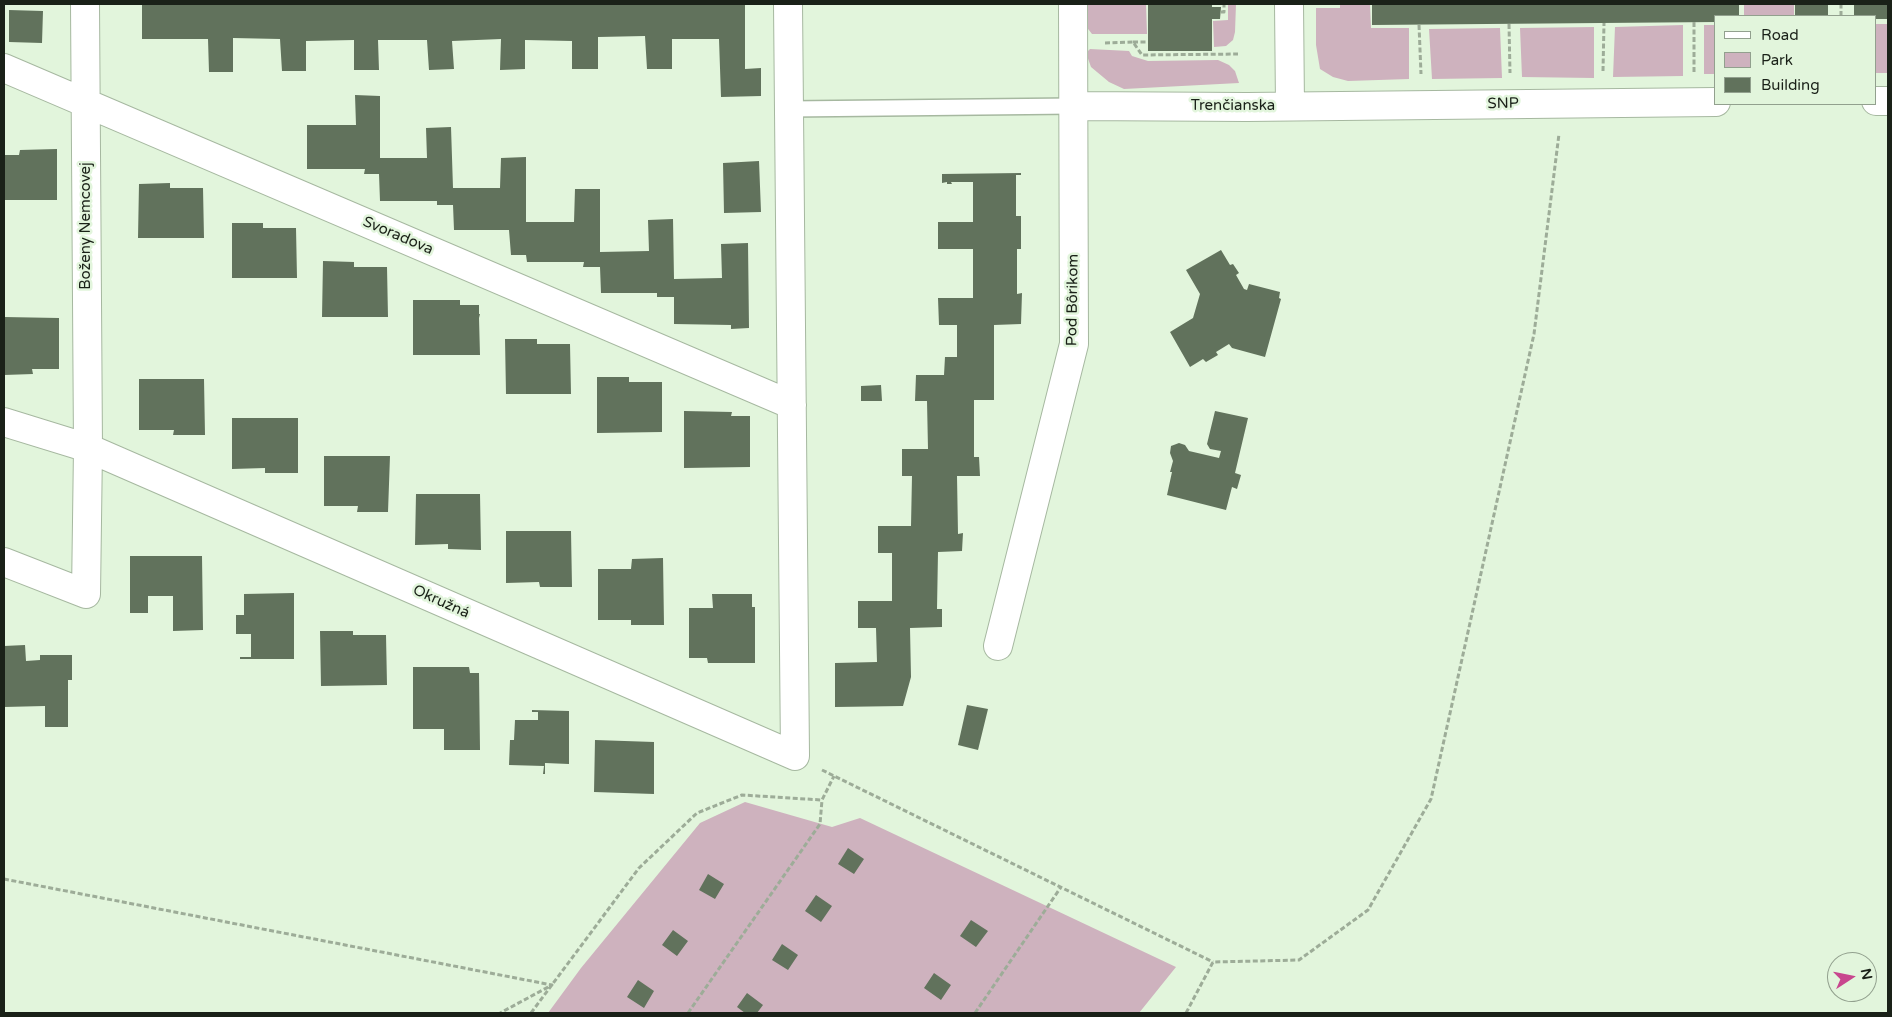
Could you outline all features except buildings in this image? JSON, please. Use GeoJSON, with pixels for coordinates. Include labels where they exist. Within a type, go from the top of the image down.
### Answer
{"type":"FeatureCollection","features":[{"type":"Feature","properties":{"kind":"street","name":"Boženy Nemcovej"},"geometry":{"type":"LineString","coordinates":[[84,4],[88,448]]}},
{"type":"Feature","properties":{"kind":"street"},"geometry":{"type":"LineString","coordinates":[[788,4],[795,756]]}},
{"type":"Feature","properties":{"kind":"street","name":"Pod Bôrikom"},"geometry":{"type":"LineString","coordinates":[[998,646],[1074,344],[1073,4]]}},
{"type":"Feature","properties":{"kind":"street","name":"Trenčianska"},"geometry":{"type":"LineString","coordinates":[[1074,106],[1290,106],[1289,4]]}},
{"type":"Feature","properties":{"kind":"street","name":"Svoradova"},"geometry":{"type":"LineString","coordinates":[[4,68],[792,405]]}},
{"type":"Feature","properties":{"kind":"street","name":"SNP"},"geometry":{"type":"LineString","coordinates":[[1290,106],[1714,102]]}},
{"type":"Feature","properties":{"kind":"street","name":"Okružná"},"geometry":{"type":"LineString","coordinates":[[4,422],[88,448],[795,756]]}},
{"type":"Feature","properties":{"kind":"street"},"geometry":{"type":"LineString","coordinates":[[4,562],[86,594],[88,448]]}},
{"type":"Feature","properties":{"kind":"lane"},"geometry":{"type":"LineString","coordinates":[[790,109],[1074,106]]}},
{"type":"Feature","properties":{"kind":"path"},"geometry":{"type":"LineString","coordinates":[[1221,12],[1224,12],[1224,4]]}},
{"type":"Feature","properties":{"kind":"path"},"geometry":{"type":"LineString","coordinates":[[1694,22],[1694,74]]}},
{"type":"Feature","properties":{"kind":"path"},"geometry":{"type":"LineString","coordinates":[[1603,76],[1604,23]]}},
{"type":"Feature","properties":{"kind":"path"},"geometry":{"type":"LineString","coordinates":[[1509,24],[1510,77]]}},
{"type":"Feature","properties":{"kind":"path"},"geometry":{"type":"LineString","coordinates":[[1419,25],[1421,78]]}},
{"type":"Feature","properties":{"kind":"path"},"geometry":{"type":"LineString","coordinates":[[1133,42],[1142,55],[1238,54]]}},
{"type":"Feature","properties":{"kind":"path"},"geometry":{"type":"LineString","coordinates":[[1073,43],[1148,42]]}},
{"type":"Feature","properties":{"kind":"path"},"geometry":{"type":"LineString","coordinates":[[795,756],[1213,962],[1299,960],[1368,910],[1431,799],[1534,334],[1563,103]]}},
{"type":"Feature","properties":{"kind":"path"},"geometry":{"type":"LineString","coordinates":[[688,1013],[820,824],[822,800],[834,776]]}},
{"type":"Feature","properties":{"kind":"path"},"geometry":{"type":"LineString","coordinates":[[531,1013],[639,868],[697,813],[742,795],[822,800]]}},
{"type":"Feature","properties":{"kind":"path"},"geometry":{"type":"LineString","coordinates":[[4,879],[552,985]]}},
{"type":"Feature","properties":{"kind":"path"},"geometry":{"type":"LineString","coordinates":[[975,1013],[1061,887]]}},
{"type":"Feature","properties":{"kind":"path"},"geometry":{"type":"LineString","coordinates":[[1186,1013],[1213,962]]}},
{"type":"Feature","properties":{"kind":"path"},"geometry":{"type":"LineString","coordinates":[[500,1013],[552,985]]}},
{"type":"Feature","properties":{"kind":"green space"},"geometry":{"type":"Polygon","coordinates":[[[1085,4],[1146,4],[1147,34],[1092,34],[1085,25],[1085,4]]]}},
{"type":"Feature","properties":{"kind":"green space"},"geometry":{"type":"Polygon","coordinates":[[[1228,4],[1236,4],[1233,40],[1226,46],[1214,47],[1213,21],[1228,20],[1228,4]]]}},
{"type":"Feature","properties":{"kind":"green space"},"geometry":{"type":"Polygon","coordinates":[[[1340,4],[1370,4],[1371,28],[1409,28],[1409,79],[1348,81],[1333,77],[1320,69],[1316,45],[1316,8],[1340,8],[1340,4]]]}},
{"type":"Feature","properties":{"kind":"green space"},"geometry":{"type":"Polygon","coordinates":[[[1744,4],[1794,4],[1794,15],[1744,15],[1744,4]]]}},
{"type":"Feature","properties":{"kind":"green space"},"geometry":{"type":"Polygon","coordinates":[[[1877,24],[1888,24],[1888,73],[1877,73],[1877,24]]]}},
{"type":"Feature","properties":{"kind":"green space"},"geometry":{"type":"Polygon","coordinates":[[[1683,25],[1683,76],[1613,77],[1615,27],[1683,25]]]}},
{"type":"Feature","properties":{"kind":"green space"},"geometry":{"type":"Polygon","coordinates":[[[1704,25],[1714,25],[1714,74],[1704,74],[1704,25]]]}},
{"type":"Feature","properties":{"kind":"green space"},"geometry":{"type":"Polygon","coordinates":[[[1594,27],[1594,78],[1522,77],[1520,28],[1594,27]]]}},
{"type":"Feature","properties":{"kind":"green space"},"geometry":{"type":"Polygon","coordinates":[[[1500,28],[1502,78],[1432,79],[1429,29],[1500,28]]]}},
{"type":"Feature","properties":{"kind":"green space"},"geometry":{"type":"Polygon","coordinates":[[[1090,49],[1129,51],[1132,56],[1148,61],[1218,60],[1229,65],[1235,71],[1239,83],[1124,89],[1109,82],[1091,67],[1086,53],[1090,49]]]}},
{"type":"Feature","properties":{"kind":"green space"},"geometry":{"type":"Polygon","coordinates":[[[745,802],[832,827],[860,818],[1176,967],[1139,1013],[548,1013],[581,968],[700,823],[745,802]]]}}]}
